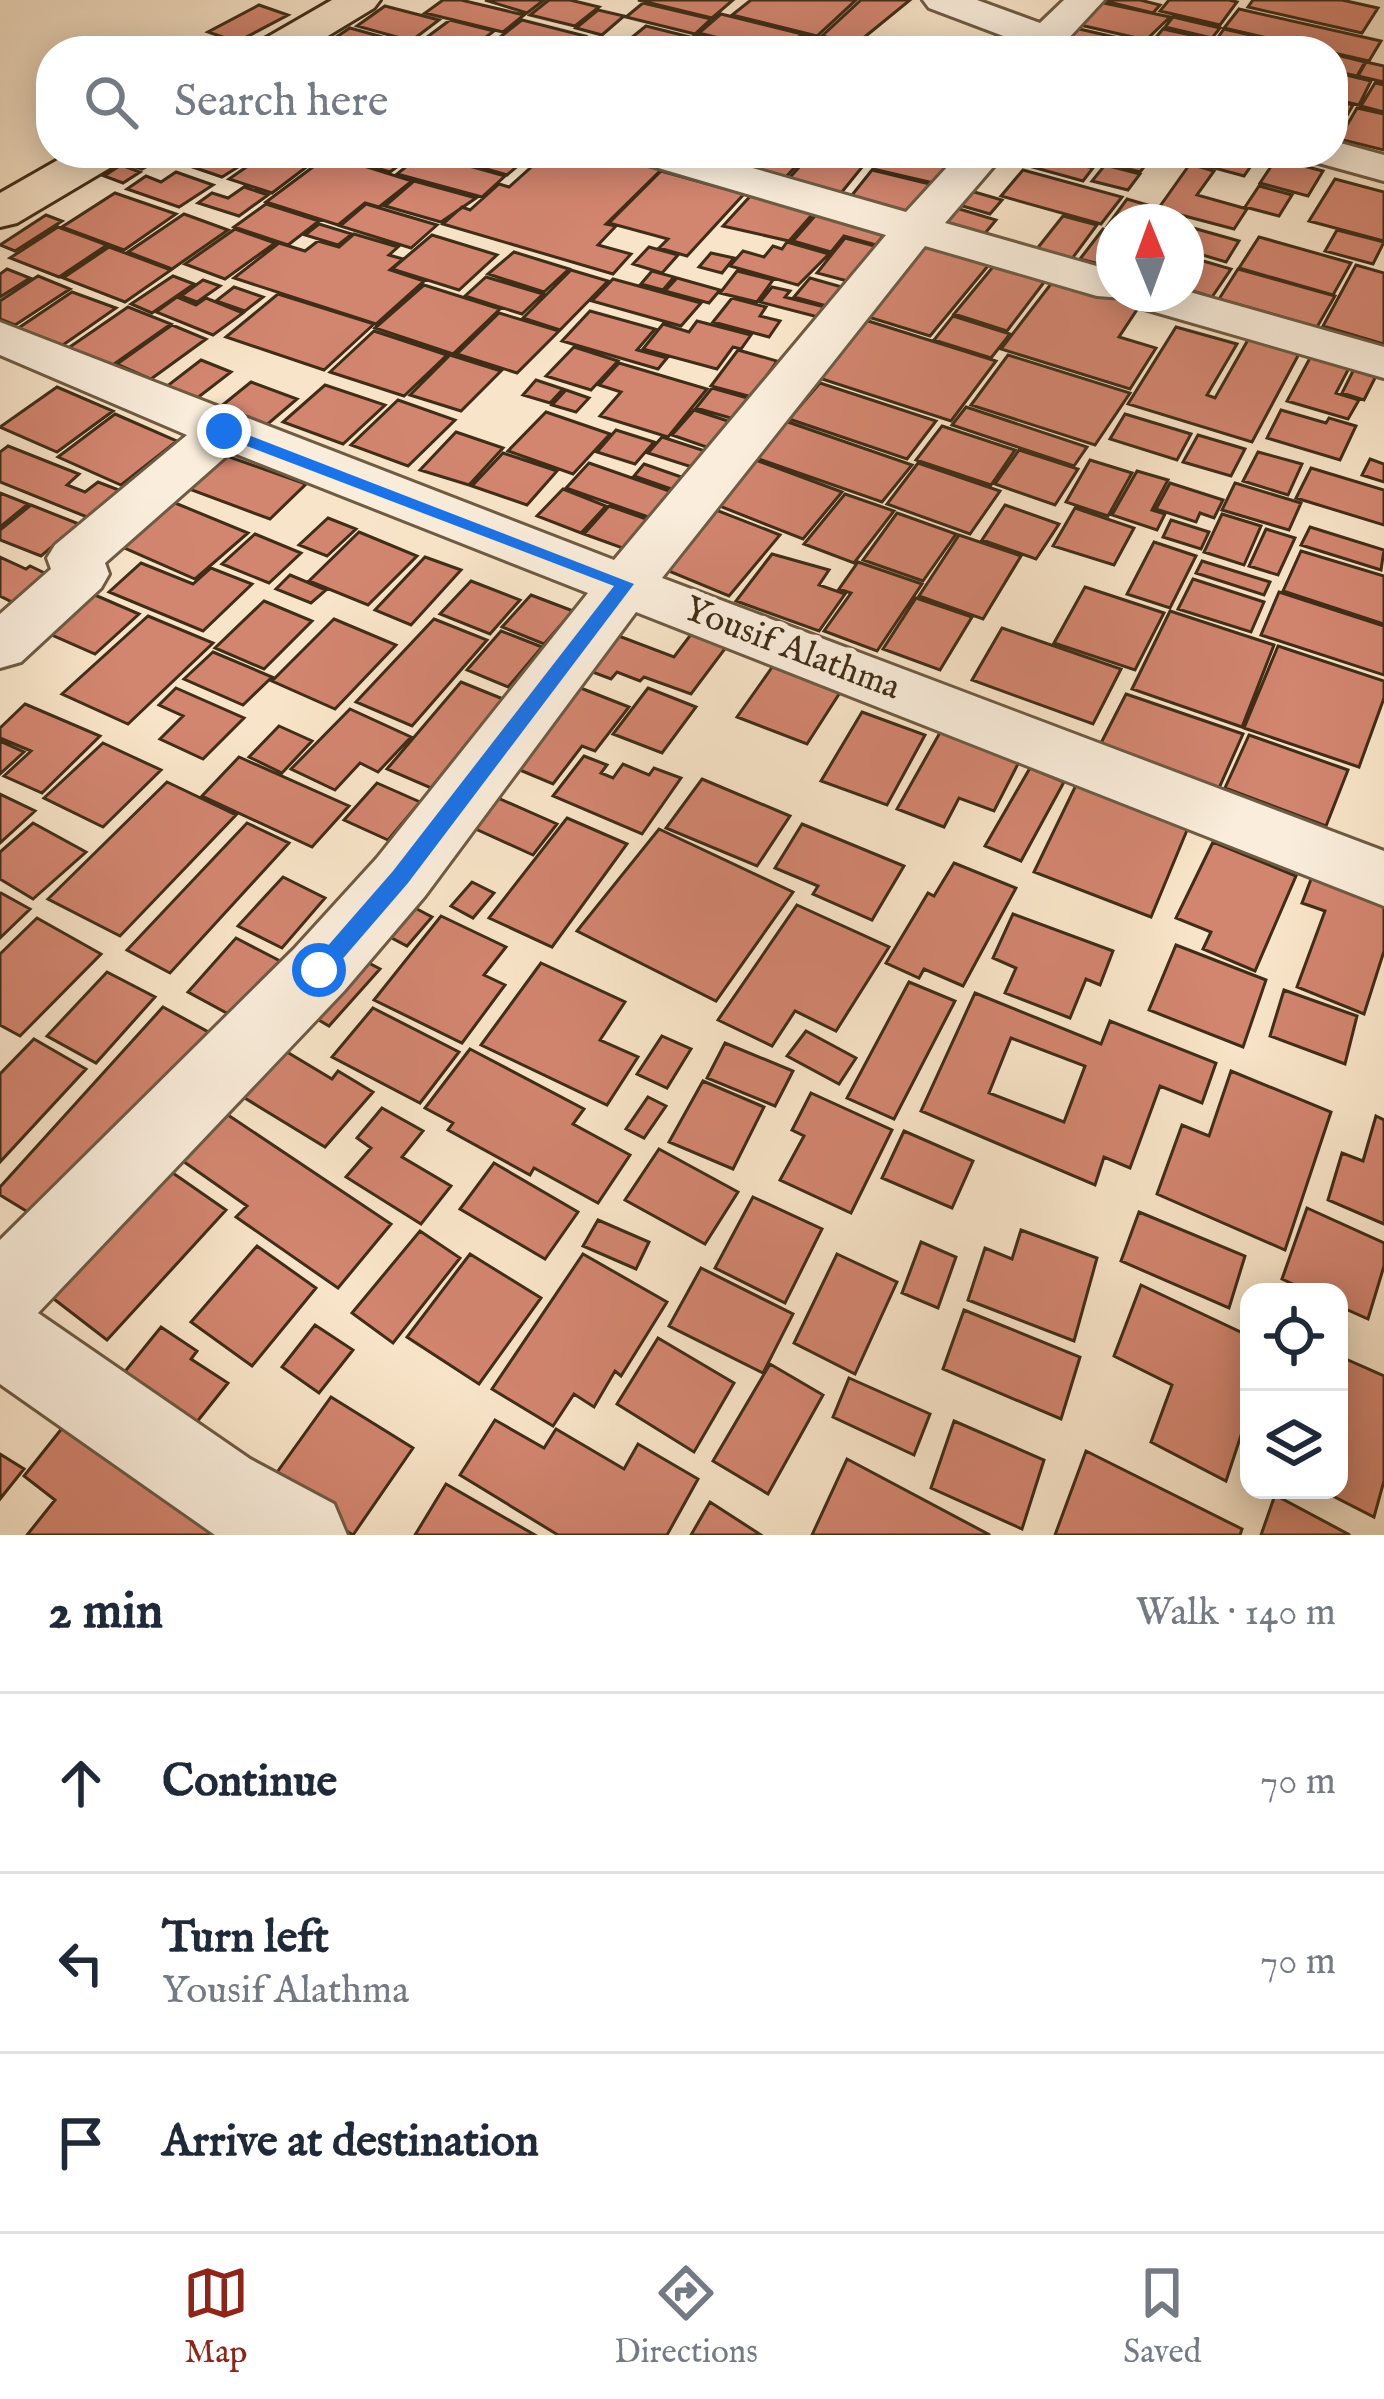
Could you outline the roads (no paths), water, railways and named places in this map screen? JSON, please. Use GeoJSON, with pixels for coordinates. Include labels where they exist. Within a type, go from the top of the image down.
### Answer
{"type":"FeatureCollection","features":[{"type":"Feature","properties":{"kind":"main road"},"geometry":{"type":"LineString","coordinates":[[301,36],[360,0]]}},
{"type":"Feature","properties":{"kind":"main road"},"geometry":{"type":"LineString","coordinates":[[0,213],[76,168]]}},
{"type":"Feature","properties":{"kind":"street"},"geometry":{"type":"LineString","coordinates":[[941,0],[1026,36]]}},
{"type":"Feature","properties":{"kind":"street"},"geometry":{"type":"LineString","coordinates":[[1055,36],[1085,0]]}},
{"type":"Feature","properties":{"kind":"street"},"geometry":{"type":"LineString","coordinates":[[1348,158],[1384,168]]}},
{"type":"Feature","properties":{"kind":"street"},"geometry":{"type":"LineString","coordinates":[[705,168],[1096,281]]}},
{"type":"Feature","properties":{"kind":"street"},"geometry":{"type":"LineString","coordinates":[[0,1295],[333,955],[400,877],[626,584],[970,168]]}},
{"type":"Feature","properties":{"kind":"street"},"geometry":{"type":"LineString","coordinates":[[1204,311],[1384,363]]}},
{"type":"Feature","properties":{"kind":"street","name":"Yousif Alathma"},"geometry":{"type":"LineString","coordinates":[[14,359],[224,431],[1384,878]]}},
{"type":"Feature","properties":{"kind":"street"},"geometry":{"type":"LineString","coordinates":[[0,647],[81,574],[75,558],[224,431]]}},
{"type":"Feature","properties":{"kind":"street"},"geometry":{"type":"LineString","coordinates":[[0,1335],[219,1490],[303,1535]]}}]}
